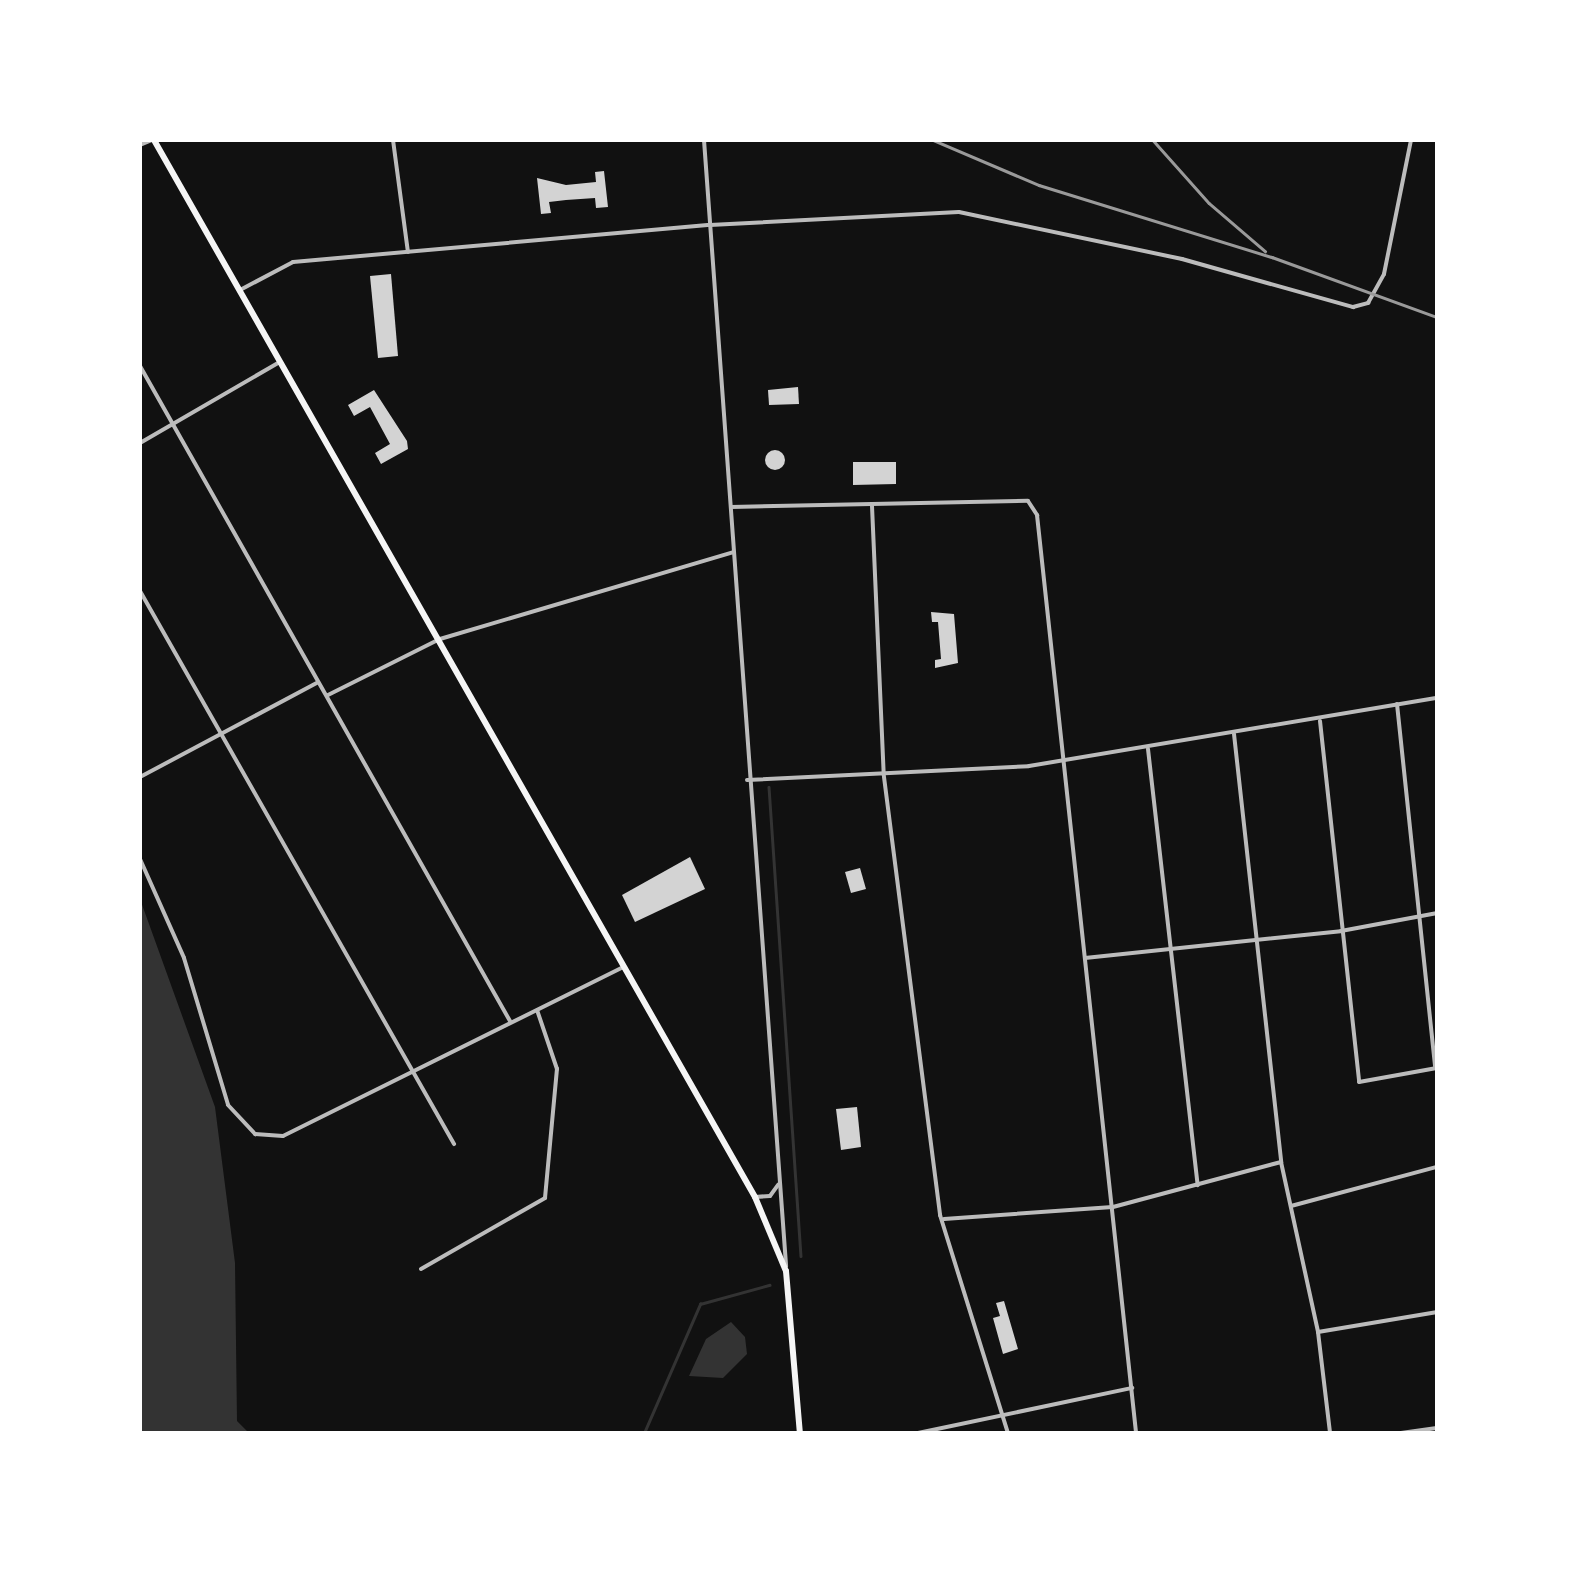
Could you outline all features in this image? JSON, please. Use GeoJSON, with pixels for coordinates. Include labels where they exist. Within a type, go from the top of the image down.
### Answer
{"type":"FeatureCollection","features":[{"type":"Feature","properties":{"kind":"main road"},"geometry":{"type":"LineString","coordinates":[[153,140],[755,1197],[786,1271],[800,1433]]}},
{"type":"Feature","properties":{"kind":"street"},"geometry":{"type":"LineString","coordinates":[[140,145],[153,140]]}},
{"type":"Feature","properties":{"kind":"street"},"geometry":{"type":"LineString","coordinates":[[393,140],[408,252]]}},
{"type":"Feature","properties":{"kind":"street"},"geometry":{"type":"LineString","coordinates":[[704,140],[747,780],[786,1271]]}},
{"type":"Feature","properties":{"kind":"street"},"geometry":{"type":"LineString","coordinates":[[240,290],[293,262],[710,225],[959,212],[1219,268],[1353,307],[1368,304],[1384,274],[1411,140]]}},
{"type":"Feature","properties":{"kind":"street"},"geometry":{"type":"LineString","coordinates":[[140,443],[282,361]]}},
{"type":"Feature","properties":{"kind":"street"},"geometry":{"type":"LineString","coordinates":[[140,366],[510,1021]]}},
{"type":"Feature","properties":{"kind":"street"},"geometry":{"type":"LineString","coordinates":[[730,508],[1028,501],[1033,506],[1136,1433]]}},
{"type":"Feature","properties":{"kind":"street"},"geometry":{"type":"LineString","coordinates":[[872,504],[884,776],[944,1220],[1008,1433]]}},
{"type":"Feature","properties":{"kind":"street"},"geometry":{"type":"LineString","coordinates":[[326,696],[440,639],[733,552]]}},
{"type":"Feature","properties":{"kind":"street"},"geometry":{"type":"LineString","coordinates":[[140,591],[417,1072],[454,1144]]}},
{"type":"Feature","properties":{"kind":"street"},"geometry":{"type":"LineString","coordinates":[[140,777],[318,682]]}},
{"type":"Feature","properties":{"kind":"street"},"geometry":{"type":"LineString","coordinates":[[747,780],[884,776],[1061,762],[1320,721],[1437,698]]}},
{"type":"Feature","properties":{"kind":"street"},"geometry":{"type":"LineString","coordinates":[[1320,721],[1358,1082],[1436,1068],[1397,704]]}},
{"type":"Feature","properties":{"kind":"street"},"geometry":{"type":"LineString","coordinates":[[1234,734],[1281,1162],[1318,1332],[1330,1433]]}},
{"type":"Feature","properties":{"kind":"street"},"geometry":{"type":"LineString","coordinates":[[1148,749],[1198,1185]]}},
{"type":"Feature","properties":{"kind":"street"},"geometry":{"type":"LineString","coordinates":[[140,860],[184,958],[228,1105],[255,1134],[283,1136],[623,967]]}},
{"type":"Feature","properties":{"kind":"street"},"geometry":{"type":"LineString","coordinates":[[1084,958],[1342,930],[1437,913]]}},
{"type":"Feature","properties":{"kind":"street"},"geometry":{"type":"LineString","coordinates":[[421,1269],[545,1198],[558,1069],[537,1010]]}},
{"type":"Feature","properties":{"kind":"street"},"geometry":{"type":"LineString","coordinates":[[944,1220],[1113,1206],[1281,1162]]}},
{"type":"Feature","properties":{"kind":"street"},"geometry":{"type":"LineString","coordinates":[[1291,1206],[1437,1167]]}},
{"type":"Feature","properties":{"kind":"street"},"geometry":{"type":"LineString","coordinates":[[755,1197],[770,1196],[780,1180]]}},
{"type":"Feature","properties":{"kind":"street"},"geometry":{"type":"LineString","coordinates":[[1318,1332],[1437,1312]]}},
{"type":"Feature","properties":{"kind":"street"},"geometry":{"type":"LineString","coordinates":[[918,1433],[1132,1388]]}},
{"type":"Feature","properties":{"kind":"street"},"geometry":{"type":"LineString","coordinates":[[1401,1433],[1437,1428]]}},
{"type":"Feature","properties":{"kind":"shaded area"},"geometry":{"type":"Polygon","coordinates":[[[140,899],[215,1107],[235,1263],[237,1421],[249,1433],[140,1433],[140,899]]]}},
{"type":"Feature","properties":{"kind":"shaded area"},"geometry":{"type":"Polygon","coordinates":[[[731,1322],[745,1337],[747,1354],[723,1378],[689,1376],[706,1339],[731,1322]]]}},
{"type":"Feature","properties":{"kind":"building"},"geometry":{"type":"Polygon","coordinates":[[[604,171],[608,207],[596,208],[595,198],[566,200],[549,202],[551,213],[541,214],[537,178],[566,185],[596,182],[595,172],[604,171]]]}},
{"type":"Feature","properties":{"kind":"building"},"geometry":{"type":"Polygon","coordinates":[[[391,274],[398,356],[378,358],[370,276],[391,274]]]}},
{"type":"Feature","properties":{"kind":"building"},"geometry":{"type":"Polygon","coordinates":[[[798,387],[799,404],[769,405],[768,390],[798,387]]]}},
{"type":"Feature","properties":{"kind":"building"},"geometry":{"type":"Polygon","coordinates":[[[374,390],[407,441],[408,449],[381,464],[375,453],[390,444],[370,407],[354,416],[348,405],[374,390]]]}},
{"type":"Feature","properties":{"kind":"building"},"geometry":{"type":"Polygon","coordinates":[[[771,450],[779,450],[785,460],[779,470],[771,470],[765,464],[765,456],[771,450]]]}},
{"type":"Feature","properties":{"kind":"building"},"geometry":{"type":"Polygon","coordinates":[[[853,462],[896,462],[896,484],[853,485],[853,462]]]}},
{"type":"Feature","properties":{"kind":"building"},"geometry":{"type":"Polygon","coordinates":[[[931,612],[954,614],[958,663],[935,668],[935,660],[941,659],[938,622],[932,622],[931,612]]]}},
{"type":"Feature","properties":{"kind":"building"},"geometry":{"type":"Polygon","coordinates":[[[690,857],[705,889],[635,922],[622,895],[690,857]]]}},
{"type":"Feature","properties":{"kind":"building"},"geometry":{"type":"Polygon","coordinates":[[[860,868],[866,889],[851,893],[845,872],[860,868]]]}},
{"type":"Feature","properties":{"kind":"building"},"geometry":{"type":"Polygon","coordinates":[[[857,1107],[861,1147],[841,1150],[836,1109],[857,1107]]]}},
{"type":"Feature","properties":{"kind":"building"},"geometry":{"type":"Polygon","coordinates":[[[1004,1301],[1018,1349],[1003,1354],[993,1318],[1000,1316],[996,1303],[1004,1301]]]}},
{"type":"Feature","properties":{"kind":"waterway"},"geometry":{"type":"LineString","coordinates":[[769,787],[801,1256]]}},
{"type":"Feature","properties":{"kind":"waterway"},"geometry":{"type":"LineString","coordinates":[[644,1433],[700,1304],[769,1285]]}},
{"type":"Feature","properties":{"kind":"railway"},"geometry":{"type":"LineString","coordinates":[[933,140],[1039,185],[1272,257],[1437,317]]}},
{"type":"Feature","properties":{"kind":"railway"},"geometry":{"type":"LineString","coordinates":[[1153,140],[1209,203],[1265,251]]}}]}
